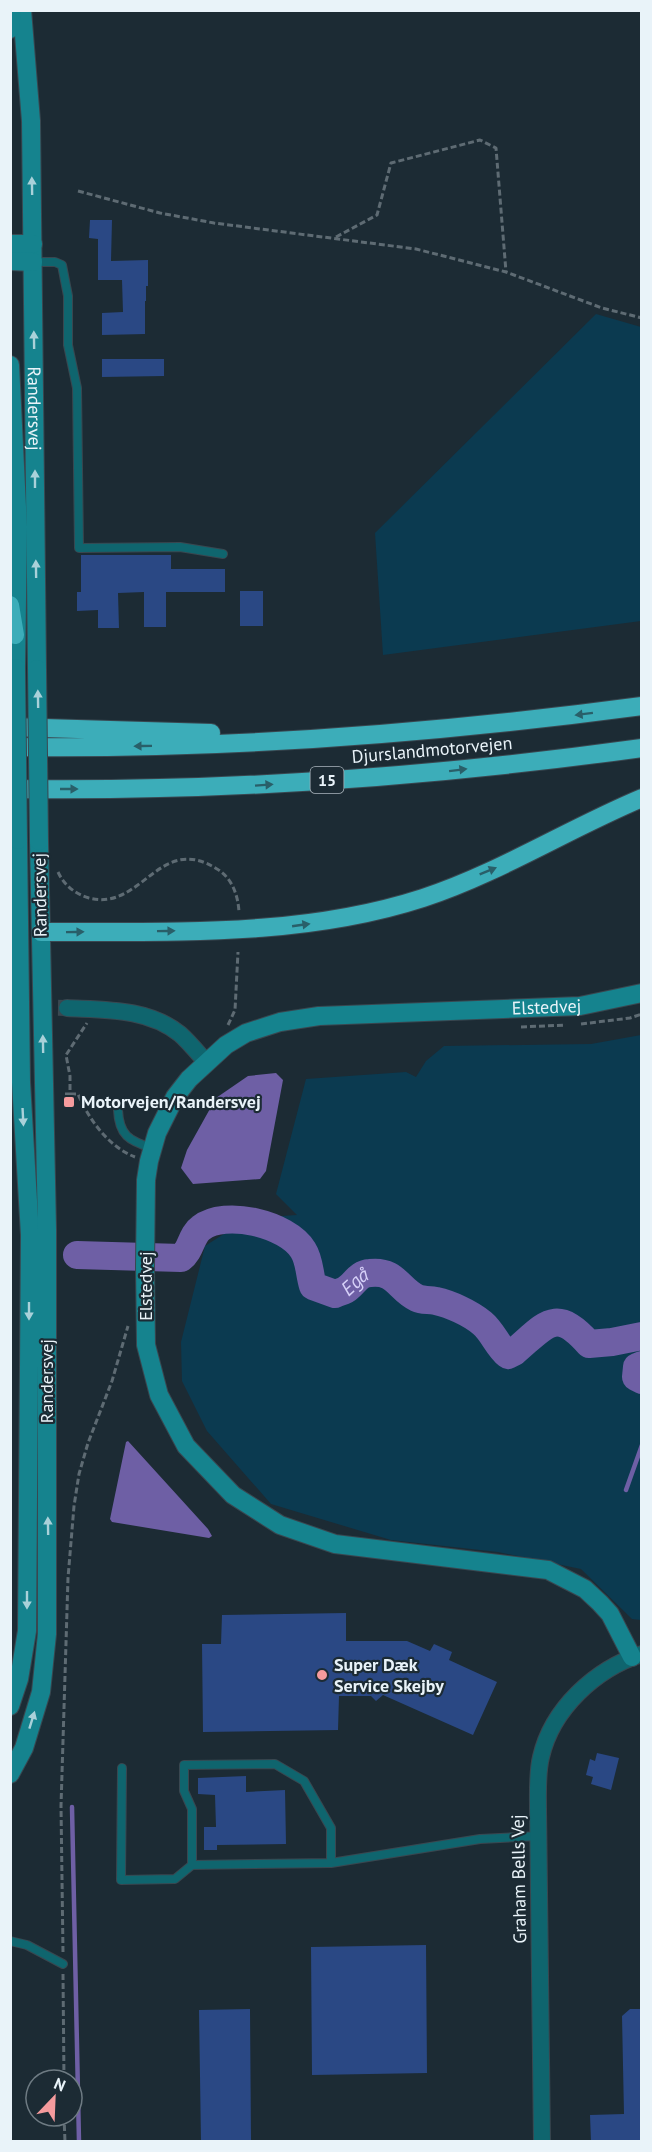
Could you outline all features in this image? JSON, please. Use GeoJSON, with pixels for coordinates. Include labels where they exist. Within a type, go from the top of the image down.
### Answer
{"type":"FeatureCollection","features":[{"type":"Feature","properties":{"kind":"highway"},"geometry":{"type":"LineString","coordinates":[[10,605],[15,635]]}},
{"type":"Feature","properties":{"kind":"highway","name":"Djurslandmotorvejen"},"geometry":{"type":"LineString","coordinates":[[10,747],[183,746],[369,736],[522,721],[642,706]]}},
{"type":"Feature","properties":{"kind":"highway"},"geometry":{"type":"LineString","coordinates":[[10,728],[369,736]]}},
{"type":"Feature","properties":{"kind":"highway","name":"Djurslandmotorvejen"},"geometry":{"type":"LineString","coordinates":[[10,789],[161,789],[248,786],[444,772],[642,748]]}},
{"type":"Feature","properties":{"kind":"highway"},"geometry":{"type":"LineString","coordinates":[[41,932],[286,927],[356,916],[424,898],[506,864],[598,816],[642,798]]}},
{"type":"Feature","properties":{"kind":"main road"},"geometry":{"type":"LineString","coordinates":[[10,29],[12,10]]}},
{"type":"Feature","properties":{"kind":"main road","name":"Randersvej"},"geometry":{"type":"LineString","coordinates":[[10,1773],[24,1748],[41,1692],[47,1634],[47,1229],[39,841],[31,121],[22,10]]}},
{"type":"Feature","properties":{"kind":"main road"},"geometry":{"type":"LineString","coordinates":[[10,244],[33,253]]}},
{"type":"Feature","properties":{"kind":"main road"},"geometry":{"type":"LineString","coordinates":[[10,261],[33,253]]}},
{"type":"Feature","properties":{"kind":"main road","name":"Randersvej"},"geometry":{"type":"LineString","coordinates":[[10,365],[18,527],[15,635],[21,1082],[30,1235],[27,1631],[19,1679],[10,1706]]}},
{"type":"Feature","properties":{"kind":"main road"},"geometry":{"type":"LineString","coordinates":[[19,932],[41,932]]}},
{"type":"Feature","properties":{"kind":"main road","name":"Elstedvej"},"geometry":{"type":"LineString","coordinates":[[637,1655],[600,1602],[585,1589],[548,1570],[335,1544],[280,1525],[233,1495],[186,1446],[159,1395],[146,1345],[145,1200],[150,1154],[165,1114],[175,1097],[206,1062],[226,1045],[246,1033],[280,1022],[330,1016],[579,1006],[642,993]]}},
{"type":"Feature","properties":{"kind":"street"},"geometry":{"type":"LineString","coordinates":[[67,1008],[141,1014],[164,1024],[179,1034],[206,1062]]}},
{"type":"Feature","properties":{"kind":"street","name":"Graham Bells Vej"},"geometry":{"type":"LineString","coordinates":[[542,2142],[538,1836],[541,1758],[553,1726],[569,1702],[586,1685],[607,1670],[637,1655]]}},
{"type":"Feature","properties":{"kind":"lane"},"geometry":{"type":"LineString","coordinates":[[33,253],[62,265],[68,296],[68,345],[77,399],[79,548],[180,547],[223,554]]}},
{"type":"Feature","properties":{"kind":"lane"},"geometry":{"type":"LineString","coordinates":[[118,1110],[121,1130],[150,1154]]}},
{"type":"Feature","properties":{"kind":"lane"},"geometry":{"type":"LineString","coordinates":[[192,1865],[192,1809],[184,1791],[184,1765],[275,1764],[304,1781],[331,1828],[332,1863]]}},
{"type":"Feature","properties":{"kind":"lane"},"geometry":{"type":"LineString","coordinates":[[122,1768],[122,1880],[175,1879],[192,1865],[332,1863],[480,1839],[538,1836]]}},
{"type":"Feature","properties":{"kind":"lane"},"geometry":{"type":"LineString","coordinates":[[10,1941],[27,1946],[63,1964]]}},
{"type":"Feature","properties":{"kind":"path"},"geometry":{"type":"LineString","coordinates":[[336,238],[377,215],[391,163],[480,140],[496,148],[506,272]]}},
{"type":"Feature","properties":{"kind":"path"},"geometry":{"type":"LineString","coordinates":[[78,191],[159,213],[214,223],[416,249],[506,272],[602,308],[642,318]]}},
{"type":"Feature","properties":{"kind":"path"},"geometry":{"type":"LineString","coordinates":[[56,869],[69,888],[82,896],[99,900],[114,899],[129,892],[159,868],[174,861],[188,859],[205,862],[220,870],[231,882],[238,897],[239,912]]}},
{"type":"Feature","properties":{"kind":"path"},"geometry":{"type":"LineString","coordinates":[[96,1009],[66,1055],[70,1076],[67,1094],[78,1094],[85,1110],[116,1146],[127,1154],[150,1154]]}},
{"type":"Feature","properties":{"kind":"path"},"geometry":{"type":"LineString","coordinates":[[64,2068],[61,1806],[71,1533],[79,1474],[88,1443],[121,1355],[128,1324]]}},
{"type":"Feature","properties":{"kind":"shaded area"},"geometry":{"type":"Polygon","coordinates":[[[596,314],[641,327],[641,621],[383,655],[375,533],[596,314]]]}},
{"type":"Feature","properties":{"kind":"shaded area"},"geometry":{"type":"Polygon","coordinates":[[[641,1035],[641,1620],[632,1619],[581,1569],[498,1552],[391,1540],[271,1504],[207,1431],[182,1381],[181,1342],[205,1246],[249,1218],[297,1215],[276,1194],[306,1079],[406,1072],[416,1077],[426,1061],[444,1046],[591,1044],[641,1035]]]}},
{"type":"Feature","properties":{"kind":"shaded area"},"geometry":{"type":"Polygon","coordinates":[[[276,1073],[283,1080],[266,1171],[260,1179],[193,1184],[181,1168],[187,1150],[216,1098],[248,1076],[276,1073]]]}},
{"type":"Feature","properties":{"kind":"shaded area"},"geometry":{"type":"Polygon","coordinates":[[[128,1441],[212,1536],[209,1538],[112,1522],[110,1519],[128,1441]]]}},
{"type":"Feature","properties":{"kind":"building"},"geometry":{"type":"Polygon","coordinates":[[[90,220],[112,220],[111,261],[148,260],[145,334],[102,335],[102,313],[123,312],[122,280],[98,280],[98,239],[89,238],[90,220]]]}},
{"type":"Feature","properties":{"kind":"building"},"geometry":{"type":"Polygon","coordinates":[[[102,359],[164,359],[164,376],[102,377],[102,359]]]}},
{"type":"Feature","properties":{"kind":"building"},"geometry":{"type":"Polygon","coordinates":[[[81,555],[171,555],[171,569],[225,569],[225,592],[166,592],[166,627],[144,627],[144,592],[118,593],[119,628],[98,628],[98,610],[77,611],[77,592],[81,592],[81,555]]]}},
{"type":"Feature","properties":{"kind":"building"},"geometry":{"type":"Polygon","coordinates":[[[240,591],[263,591],[263,626],[240,626],[240,591]]]}},
{"type":"Feature","properties":{"kind":"building"},"geometry":{"type":"Polygon","coordinates":[[[346,1613],[346,1641],[407,1641],[430,1651],[434,1644],[452,1652],[449,1660],[497,1682],[473,1735],[383,1695],[376,1701],[371,1696],[339,1696],[338,1730],[203,1732],[202,1644],[221,1644],[222,1615],[346,1613]]]}},
{"type":"Feature","properties":{"kind":"building"},"geometry":{"type":"Polygon","coordinates":[[[597,1753],[619,1758],[611,1790],[591,1784],[593,1777],[586,1775],[590,1759],[595,1761],[597,1753]]]}},
{"type":"Feature","properties":{"kind":"building"},"geometry":{"type":"Polygon","coordinates":[[[246,1776],[246,1792],[285,1790],[286,1844],[217,1845],[217,1850],[204,1850],[204,1827],[216,1827],[215,1795],[198,1794],[198,1778],[246,1776]]]}},
{"type":"Feature","properties":{"kind":"building"},"geometry":{"type":"Polygon","coordinates":[[[426,1945],[427,2073],[312,2075],[311,1947],[426,1945]]]}},
{"type":"Feature","properties":{"kind":"building"},"geometry":{"type":"Polygon","coordinates":[[[250,2009],[251,2142],[201,2142],[199,2010],[250,2009]]]}},
{"type":"Feature","properties":{"kind":"building"},"geometry":{"type":"Polygon","coordinates":[[[630,2009],[642,2009],[642,2142],[591,2142],[590,2115],[624,2114],[622,2016],[630,2009]]]}},
{"type":"Feature","properties":{"kind":"waterway","name":"Egå"},"geometry":{"type":"LineString","coordinates":[[77,1255],[181,1258],[198,1231],[212,1222],[225,1220],[255,1222],[284,1233],[295,1241],[305,1254],[313,1286],[335,1294],[347,1289],[363,1275],[386,1274],[417,1298],[447,1304],[477,1319],[508,1355],[534,1334],[551,1324],[567,1325],[589,1344],[642,1336]]}},
{"type":"Feature","properties":{"kind":"waterway","name":"Egå"},"geometry":{"type":"LineString","coordinates":[[642,1365],[637,1367],[636,1377],[642,1380]]}},
{"type":"Feature","properties":{"kind":"waterway"},"geometry":{"type":"LineString","coordinates":[[626,1490],[642,1445]]}},
{"type":"Feature","properties":{"kind":"waterway"},"geometry":{"type":"LineString","coordinates":[[72,1807],[79,2142]]}},
{"type":"Feature","properties":{"kind":"tunnel"},"geometry":{"type":"LineString","coordinates":[[10,1007],[67,1008]]}},
{"type":"Feature","properties":{"kind":"place","name":"Motorvejen/Randersvej"},"geometry":{"type":"Point","coordinates":[69,1102]}},
{"type":"Feature","properties":{"kind":"place","name":"Super Dæk Service Skejby"},"geometry":{"type":"Point","coordinates":[322,1675]}}]}
